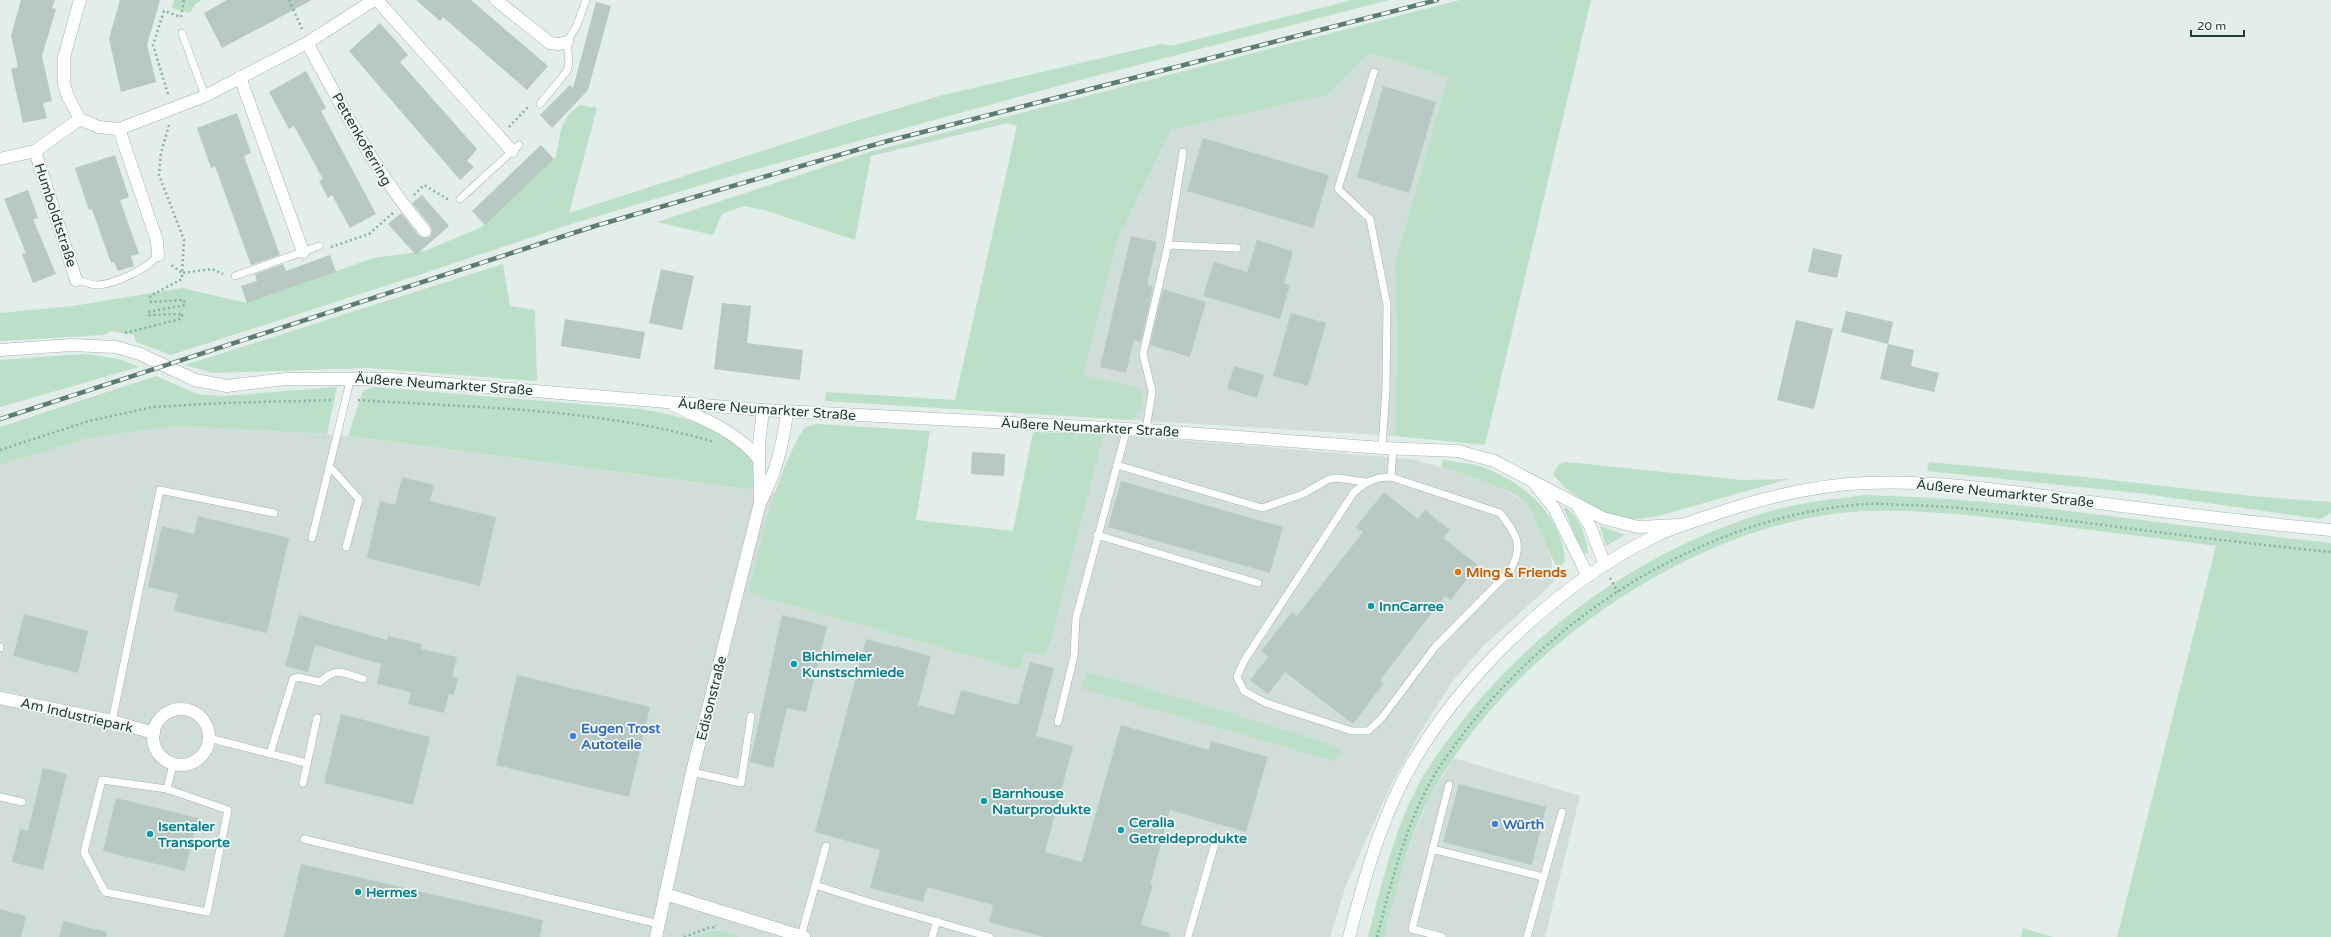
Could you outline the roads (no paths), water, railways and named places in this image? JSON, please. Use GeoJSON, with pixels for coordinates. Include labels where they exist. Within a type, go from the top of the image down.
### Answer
{"type":"FeatureCollection","features":[{"type":"Feature","properties":{"kind":"street"},"geometry":{"type":"LineString","coordinates":[[80,0],[64,57],[63,68],[68,97],[80,119],[98,127],[120,129],[205,96],[307,43],[374,0]]}},
{"type":"Feature","properties":{"kind":"street"},"geometry":{"type":"LineString","coordinates":[[377,0],[499,138],[515,148]]}},
{"type":"Feature","properties":{"kind":"street"},"geometry":{"type":"LineString","coordinates":[[496,0],[550,43],[559,44],[567,42]]}},
{"type":"Feature","properties":{"kind":"street","name":"Pettenkoferring"},"geometry":{"type":"LineString","coordinates":[[307,43],[376,167],[402,204],[425,231]]}},
{"type":"Feature","properties":{"kind":"street"},"geometry":{"type":"LineString","coordinates":[[240,77],[303,252]]}},
{"type":"Feature","properties":{"kind":"street","name":"Humboldtstraße"},"geometry":{"type":"LineString","coordinates":[[0,159],[35,151],[80,119]]}},
{"type":"Feature","properties":{"kind":"street"},"geometry":{"type":"LineString","coordinates":[[120,129],[158,241],[158,255]]}},
{"type":"Feature","properties":{"kind":"street","name":"Humboldtstraße"},"geometry":{"type":"LineString","coordinates":[[35,151],[76,280]]}},
{"type":"Feature","properties":{"kind":"street","name":"Äußere Neumarkter Straße"},"geometry":{"type":"LineString","coordinates":[[0,350],[71,345],[116,347],[140,354],[195,380],[227,386],[286,379],[351,377],[398,379],[787,412],[1127,428],[1387,448],[1458,451],[1476,454],[1511,469],[1603,518],[1628,525],[1650,527],[1684,524]]}},
{"type":"Feature","properties":{"kind":"street"},"geometry":{"type":"LineString","coordinates":[[667,402],[732,433],[745,443],[759,462]]}},
{"type":"Feature","properties":{"kind":"street","name":"Edisonstraße"},"geometry":{"type":"LineString","coordinates":[[760,503],[759,462],[763,410]]}},
{"type":"Feature","properties":{"kind":"street","name":"Edisonstraße"},"geometry":{"type":"LineString","coordinates":[[656,937],[692,772],[760,503],[773,478],[779,461],[787,412]]}},
{"type":"Feature","properties":{"kind":"street","name":"Äußere Neumarkter Straße"},"geometry":{"type":"LineString","coordinates":[[1535,483],[1554,508],[1588,576],[1655,536],[1729,508],[1794,492],[1865,483],[1903,483],[2016,492],[2250,522],[2331,530]]}},
{"type":"Feature","properties":{"kind":"street","name":"Äußere Neumarkter Straße"},"geometry":{"type":"LineString","coordinates":[[1575,504],[1590,526],[1605,565]]}},
{"type":"Feature","properties":{"kind":"street"},"geometry":{"type":"LineString","coordinates":[[1349,937],[1367,865],[1385,817],[1403,780],[1428,739],[1472,682],[1495,656],[1521,631],[1588,576]]}},
{"type":"Feature","properties":{"kind":"street","name":"Am Industriepark"},"geometry":{"type":"LineString","coordinates":[[0,698],[112,721],[154,733]]}},
{"type":"Feature","properties":{"kind":"street"},"geometry":{"type":"LineString","coordinates":[[184,709],[200,716],[208,730],[209,738],[204,752],[193,763],[183,765],[173,764],[164,759],[158,752],[154,742],[154,733],[161,718],[168,712],[184,709]]}},
{"type":"Feature","properties":{"kind":"street"},"geometry":{"type":"LineString","coordinates":[[665,894],[803,937]]}},
{"type":"Feature","properties":{"kind":"lane"},"geometry":{"type":"LineString","coordinates":[[540,104],[567,71],[570,63],[567,42],[577,25],[586,0]]}},
{"type":"Feature","properties":{"kind":"lane"},"geometry":{"type":"LineString","coordinates":[[182,33],[205,96]]}},
{"type":"Feature","properties":{"kind":"lane"},"geometry":{"type":"LineString","coordinates":[[1374,72],[1338,189],[1370,219],[1387,305],[1387,448],[1391,477]]}},
{"type":"Feature","properties":{"kind":"lane"},"geometry":{"type":"LineString","coordinates":[[460,200],[515,148]]}},
{"type":"Feature","properties":{"kind":"lane"},"geometry":{"type":"LineString","coordinates":[[1146,430],[1152,391],[1143,354],[1168,245],[1184,152]]}},
{"type":"Feature","properties":{"kind":"lane"},"geometry":{"type":"LineString","coordinates":[[1168,245],[1238,248]]}},
{"type":"Feature","properties":{"kind":"lane"},"geometry":{"type":"LineString","coordinates":[[235,276],[319,246]]}},
{"type":"Feature","properties":{"kind":"lane"},"geometry":{"type":"LineString","coordinates":[[76,280],[97,285],[137,272],[153,262],[158,255]]}},
{"type":"Feature","properties":{"kind":"lane"},"geometry":{"type":"LineString","coordinates":[[312,538],[351,377]]}},
{"type":"Feature","properties":{"kind":"lane"},"geometry":{"type":"LineString","coordinates":[[1058,722],[1074,656],[1076,618],[1097,535],[1127,428]]}},
{"type":"Feature","properties":{"kind":"lane"},"geometry":{"type":"LineString","coordinates":[[1117,465],[1262,508],[1303,494],[1329,479],[1338,478],[1365,482]]}},
{"type":"Feature","properties":{"kind":"lane"},"geometry":{"type":"LineString","coordinates":[[330,467],[359,498],[346,547]]}},
{"type":"Feature","properties":{"kind":"lane"},"geometry":{"type":"LineString","coordinates":[[1379,477],[1391,477],[1500,513],[1512,528],[1519,545],[1517,558],[1510,571],[1434,647],[1381,719],[1368,731],[1352,731],[1266,704],[1244,691],[1237,677],[1244,661],[1354,492],[1365,482],[1379,477]]}},
{"type":"Feature","properties":{"kind":"lane"},"geometry":{"type":"LineString","coordinates":[[112,721],[160,490],[274,513]]}},
{"type":"Feature","properties":{"kind":"lane"},"geometry":{"type":"LineString","coordinates":[[1097,535],[1258,583]]}},
{"type":"Feature","properties":{"kind":"lane"},"geometry":{"type":"LineString","coordinates":[[270,754],[293,678],[298,677],[320,682],[336,671],[363,679]]}},
{"type":"Feature","properties":{"kind":"lane"},"geometry":{"type":"LineString","coordinates":[[692,772],[741,783],[751,716]]}},
{"type":"Feature","properties":{"kind":"lane"},"geometry":{"type":"LineString","coordinates":[[302,783],[316,718]]}},
{"type":"Feature","properties":{"kind":"lane"},"geometry":{"type":"LineString","coordinates":[[209,738],[306,763]]}},
{"type":"Feature","properties":{"kind":"lane"},"geometry":{"type":"LineString","coordinates":[[167,789],[173,764]]}},
{"type":"Feature","properties":{"kind":"lane"},"geometry":{"type":"LineString","coordinates":[[102,780],[167,789],[228,810],[207,912],[105,892],[84,852],[102,780]]}},
{"type":"Feature","properties":{"kind":"lane"},"geometry":{"type":"LineString","coordinates":[[1442,937],[1412,929],[1449,785]]}},
{"type":"Feature","properties":{"kind":"lane"},"geometry":{"type":"LineString","coordinates":[[0,797],[22,802]]}},
{"type":"Feature","properties":{"kind":"lane"},"geometry":{"type":"LineString","coordinates":[[1527,937],[1542,877],[1562,812]]}},
{"type":"Feature","properties":{"kind":"lane"},"geometry":{"type":"LineString","coordinates":[[1188,937],[1217,836]]}},
{"type":"Feature","properties":{"kind":"lane"},"geometry":{"type":"LineString","coordinates":[[304,839],[659,924]]}},
{"type":"Feature","properties":{"kind":"lane"},"geometry":{"type":"LineString","coordinates":[[803,937],[826,846]]}},
{"type":"Feature","properties":{"kind":"lane"},"geometry":{"type":"LineString","coordinates":[[1432,849],[1542,877]]}},
{"type":"Feature","properties":{"kind":"lane"},"geometry":{"type":"LineString","coordinates":[[815,885],[990,937]]}},
{"type":"Feature","properties":{"kind":"lane"},"geometry":{"type":"LineString","coordinates":[[932,937],[936,922]]}},
{"type":"Feature","properties":{"kind":"railway"},"geometry":{"type":"LineString","coordinates":[[0,419],[595,226],[884,142],[1437,0]]}},
{"type":"Feature","properties":{"kind":"place","name":"Ming & Friends"},"geometry":{"type":"Point","coordinates":[1458,572]}},
{"type":"Feature","properties":{"kind":"place","name":"InnCarree"},"geometry":{"type":"Point","coordinates":[1371,606]}},
{"type":"Feature","properties":{"kind":"place","name":"Bichlmeier Kunstschmiede"},"geometry":{"type":"Point","coordinates":[794,664]}},
{"type":"Feature","properties":{"kind":"place","name":"Eugen Trost Autoteile"},"geometry":{"type":"Point","coordinates":[573,736]}},
{"type":"Feature","properties":{"kind":"place","name":"Barnhouse Naturprodukte"},"geometry":{"type":"Point","coordinates":[984,801]}},
{"type":"Feature","properties":{"kind":"place","name":"Würth"},"geometry":{"type":"Point","coordinates":[1495,824]}},
{"type":"Feature","properties":{"kind":"place","name":"Ceralia Getreideprodukte"},"geometry":{"type":"Point","coordinates":[1121,830]}},
{"type":"Feature","properties":{"kind":"place","name":"Isentaler Transporte"},"geometry":{"type":"Point","coordinates":[150,834]}},
{"type":"Feature","properties":{"kind":"place","name":"Hermes"},"geometry":{"type":"Point","coordinates":[358,892]}}]}
